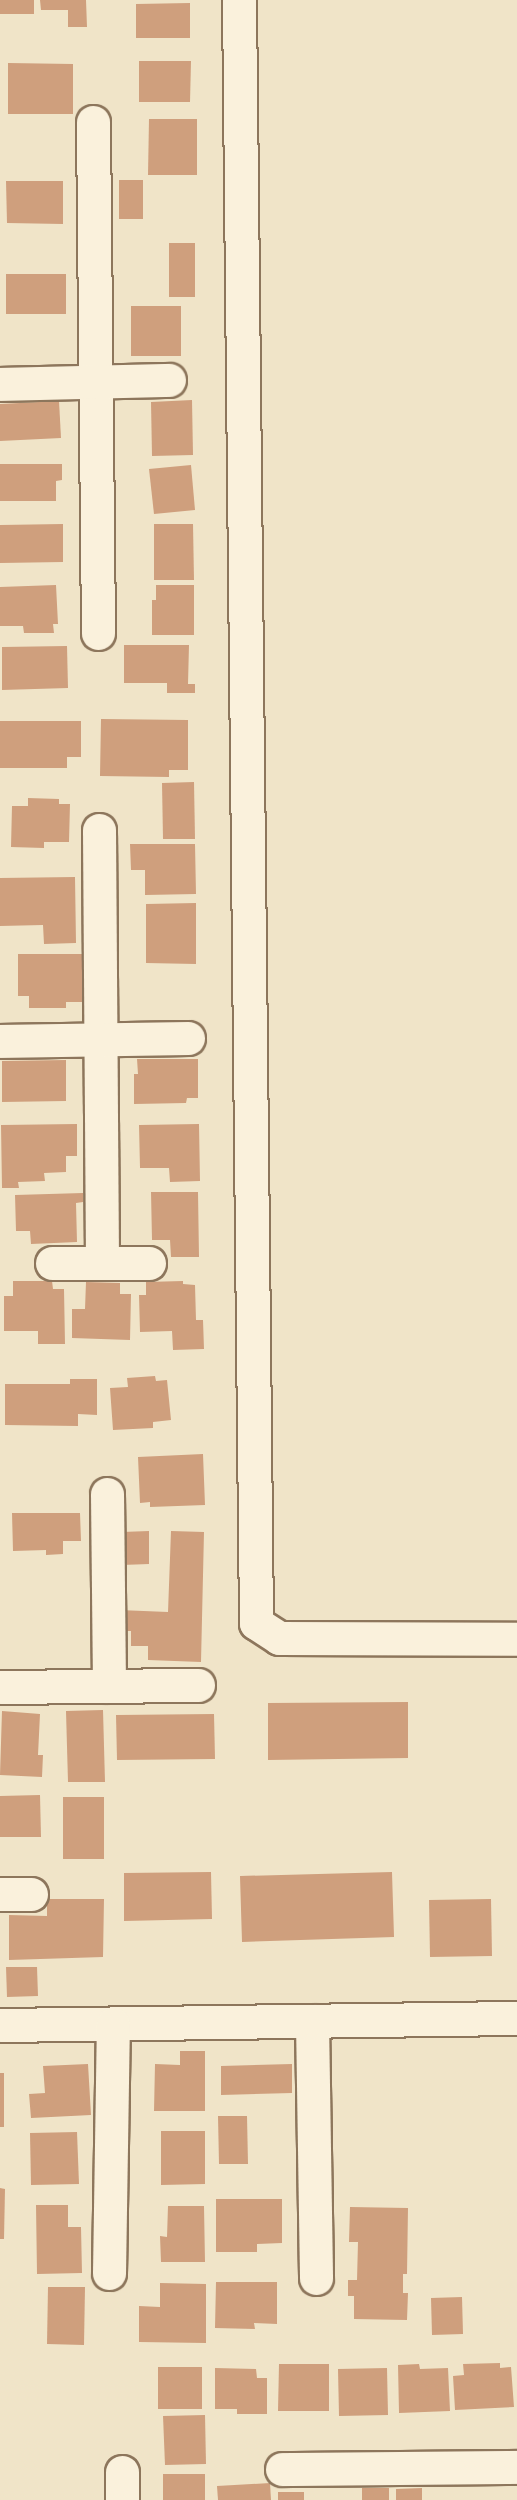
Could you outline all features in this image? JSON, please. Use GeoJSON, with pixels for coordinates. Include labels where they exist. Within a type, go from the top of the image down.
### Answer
{"type":"FeatureCollection","features":[{"type":"Feature","properties":{"kind":"street"},"geometry":{"type":"LineString","coordinates":[[239,0],[256,1623],[279,1638],[517,1639]]}},
{"type":"Feature","properties":{"kind":"street"},"geometry":{"type":"LineString","coordinates":[[93,122],[98,633]]}},
{"type":"Feature","properties":{"kind":"street"},"geometry":{"type":"LineString","coordinates":[[0,384],[169,380]]}},
{"type":"Feature","properties":{"kind":"street"},"geometry":{"type":"LineString","coordinates":[[99,830],[102,1263]]}},
{"type":"Feature","properties":{"kind":"street"},"geometry":{"type":"LineString","coordinates":[[0,1041],[188,1038]]}},
{"type":"Feature","properties":{"kind":"street"},"geometry":{"type":"LineString","coordinates":[[52,1263],[149,1263]]}},
{"type":"Feature","properties":{"kind":"street"},"geometry":{"type":"LineString","coordinates":[[107,1494],[109,1686]]}},
{"type":"Feature","properties":{"kind":"street"},"geometry":{"type":"LineString","coordinates":[[0,1687],[198,1685]]}},
{"type":"Feature","properties":{"kind":"street"},"geometry":{"type":"LineString","coordinates":[[0,2025],[517,2018]]}},
{"type":"Feature","properties":{"kind":"street"},"geometry":{"type":"LineString","coordinates":[[312,2021],[316,2278]]}},
{"type":"Feature","properties":{"kind":"street"},"geometry":{"type":"LineString","coordinates":[[110,2273],[113,2024]]}},
{"type":"Feature","properties":{"kind":"street"},"geometry":{"type":"LineString","coordinates":[[282,2469],[517,2467]]}},
{"type":"Feature","properties":{"kind":"building"},"geometry":{"type":"Polygon","coordinates":[[[0,0],[34,0],[34,14],[0,14],[0,0]]]}},
{"type":"Feature","properties":{"kind":"building"},"geometry":{"type":"Polygon","coordinates":[[[40,0],[86,0],[87,27],[68,27],[68,10],[41,10],[40,0]]]}},
{"type":"Feature","properties":{"kind":"building"},"geometry":{"type":"Polygon","coordinates":[[[190,3],[190,38],[136,38],[136,4],[190,3]]]}},
{"type":"Feature","properties":{"kind":"building"},"geometry":{"type":"Polygon","coordinates":[[[139,61],[191,61],[190,102],[139,102],[139,61]]]}},
{"type":"Feature","properties":{"kind":"building"},"geometry":{"type":"Polygon","coordinates":[[[8,63],[73,64],[73,114],[8,114],[8,63]]]}},
{"type":"Feature","properties":{"kind":"building"},"geometry":{"type":"Polygon","coordinates":[[[149,119],[197,119],[197,175],[148,175],[149,119]]]}},
{"type":"Feature","properties":{"kind":"building"},"geometry":{"type":"Polygon","coordinates":[[[119,180],[143,180],[143,219],[119,219],[119,180]]]}},
{"type":"Feature","properties":{"kind":"building"},"geometry":{"type":"Polygon","coordinates":[[[6,181],[63,181],[63,224],[7,223],[6,181]]]}},
{"type":"Feature","properties":{"kind":"building"},"geometry":{"type":"Polygon","coordinates":[[[169,243],[195,243],[195,297],[169,297],[169,243]]]}},
{"type":"Feature","properties":{"kind":"building"},"geometry":{"type":"Polygon","coordinates":[[[6,274],[66,274],[66,314],[6,314],[6,274]]]}},
{"type":"Feature","properties":{"kind":"building"},"geometry":{"type":"Polygon","coordinates":[[[131,306],[181,306],[181,356],[131,356],[131,306]]]}},
{"type":"Feature","properties":{"kind":"building"},"geometry":{"type":"Polygon","coordinates":[[[192,400],[193,455],[152,456],[151,402],[192,400]]]}},
{"type":"Feature","properties":{"kind":"building"},"geometry":{"type":"Polygon","coordinates":[[[59,401],[61,438],[0,441],[0,404],[59,401]]]}},
{"type":"Feature","properties":{"kind":"building"},"geometry":{"type":"Polygon","coordinates":[[[0,464],[62,464],[62,480],[56,481],[56,501],[0,501],[0,464]]]}},
{"type":"Feature","properties":{"kind":"building"},"geometry":{"type":"Polygon","coordinates":[[[191,465],[195,510],[154,514],[149,469],[191,465]]]}},
{"type":"Feature","properties":{"kind":"building"},"geometry":{"type":"Polygon","coordinates":[[[63,524],[63,562],[0,563],[0,525],[63,524]]]}},
{"type":"Feature","properties":{"kind":"building"},"geometry":{"type":"Polygon","coordinates":[[[154,524],[193,524],[194,580],[154,580],[154,524]]]}},
{"type":"Feature","properties":{"kind":"building"},"geometry":{"type":"Polygon","coordinates":[[[56,585],[58,624],[53,624],[54,633],[24,633],[23,626],[0,626],[0,587],[56,585]]]}},
{"type":"Feature","properties":{"kind":"building"},"geometry":{"type":"Polygon","coordinates":[[[156,585],[194,585],[194,635],[152,635],[152,600],[156,600],[156,585]]]}},
{"type":"Feature","properties":{"kind":"building"},"geometry":{"type":"Polygon","coordinates":[[[124,645],[189,645],[188,684],[195,684],[195,693],[167,693],[167,683],[124,683],[124,645]]]}},
{"type":"Feature","properties":{"kind":"building"},"geometry":{"type":"Polygon","coordinates":[[[67,646],[68,688],[2,690],[2,647],[67,646]]]}},
{"type":"Feature","properties":{"kind":"building"},"geometry":{"type":"Polygon","coordinates":[[[101,719],[188,720],[188,770],[169,770],[169,777],[100,776],[101,719]]]}},
{"type":"Feature","properties":{"kind":"building"},"geometry":{"type":"Polygon","coordinates":[[[0,721],[81,721],[81,757],[67,757],[67,768],[0,768],[0,721]]]}},
{"type":"Feature","properties":{"kind":"building"},"geometry":{"type":"Polygon","coordinates":[[[194,782],[195,839],[163,839],[162,783],[194,782]]]}},
{"type":"Feature","properties":{"kind":"building"},"geometry":{"type":"Polygon","coordinates":[[[28,798],[59,799],[59,804],[70,804],[69,842],[44,842],[44,848],[11,847],[12,806],[28,806],[28,798]]]}},
{"type":"Feature","properties":{"kind":"building"},"geometry":{"type":"Polygon","coordinates":[[[130,844],[195,844],[196,894],[145,895],[145,870],[131,870],[130,844]]]}},
{"type":"Feature","properties":{"kind":"building"},"geometry":{"type":"Polygon","coordinates":[[[75,877],[76,943],[44,944],[43,925],[0,926],[0,878],[75,877]]]}},
{"type":"Feature","properties":{"kind":"building"},"geometry":{"type":"Polygon","coordinates":[[[196,903],[196,964],[146,963],[146,904],[196,903]]]}},
{"type":"Feature","properties":{"kind":"building"},"geometry":{"type":"Polygon","coordinates":[[[18,954],[82,954],[82,1002],[66,1002],[66,1008],[29,1008],[29,996],[18,996],[18,954]]]}},
{"type":"Feature","properties":{"kind":"building"},"geometry":{"type":"Polygon","coordinates":[[[137,1059],[198,1059],[198,1098],[187,1098],[186,1103],[134,1104],[134,1074],[138,1074],[137,1059]]]}},
{"type":"Feature","properties":{"kind":"building"},"geometry":{"type":"Polygon","coordinates":[[[66,1060],[66,1101],[2,1102],[2,1061],[66,1060]]]}},
{"type":"Feature","properties":{"kind":"building"},"geometry":{"type":"Polygon","coordinates":[[[77,1124],[77,1156],[66,1156],[66,1172],[44,1173],[45,1181],[18,1182],[19,1188],[2,1188],[1,1125],[77,1124]]]}},
{"type":"Feature","properties":{"kind":"building"},"geometry":{"type":"Polygon","coordinates":[[[199,1124],[200,1181],[170,1182],[169,1168],[140,1168],[139,1125],[199,1124]]]}},
{"type":"Feature","properties":{"kind":"building"},"geometry":{"type":"Polygon","coordinates":[[[151,1192],[198,1192],[199,1257],[171,1257],[170,1240],[152,1240],[151,1192]]]}},
{"type":"Feature","properties":{"kind":"building"},"geometry":{"type":"Polygon","coordinates":[[[83,1193],[83,1202],[76,1203],[77,1242],[31,1244],[30,1231],[16,1231],[15,1195],[83,1193]]]}},
{"type":"Feature","properties":{"kind":"building"},"geometry":{"type":"Polygon","coordinates":[[[13,1281],[52,1281],[53,1289],[64,1289],[65,1344],[38,1344],[38,1331],[4,1331],[4,1296],[13,1296],[13,1281]]]}},
{"type":"Feature","properties":{"kind":"building"},"geometry":{"type":"Polygon","coordinates":[[[183,1281],[183,1284],[195,1285],[196,1320],[203,1320],[204,1349],[173,1350],[172,1331],[140,1332],[139,1295],[146,1295],[146,1282],[183,1281]]]}},
{"type":"Feature","properties":{"kind":"building"},"geometry":{"type":"Polygon","coordinates":[[[86,1282],[120,1283],[120,1294],[131,1294],[130,1340],[72,1338],[72,1309],[85,1309],[86,1282]]]}},
{"type":"Feature","properties":{"kind":"building"},"geometry":{"type":"Polygon","coordinates":[[[155,1376],[156,1381],[167,1380],[171,1420],[153,1422],[153,1428],[113,1430],[110,1388],[128,1387],[127,1378],[155,1376]]]}},
{"type":"Feature","properties":{"kind":"building"},"geometry":{"type":"Polygon","coordinates":[[[70,1379],[97,1379],[97,1415],[78,1414],[78,1426],[5,1425],[5,1384],[70,1384],[70,1379]]]}},
{"type":"Feature","properties":{"kind":"building"},"geometry":{"type":"Polygon","coordinates":[[[203,1454],[205,1505],[150,1507],[150,1502],[140,1503],[138,1457],[203,1454]]]}},
{"type":"Feature","properties":{"kind":"building"},"geometry":{"type":"Polygon","coordinates":[[[12,1513],[80,1513],[81,1541],[63,1541],[63,1554],[46,1555],[46,1550],[13,1551],[12,1513]]]}},
{"type":"Feature","properties":{"kind":"building"},"geometry":{"type":"Polygon","coordinates":[[[149,1531],[149,1564],[122,1565],[122,1532],[149,1531]]]}},
{"type":"Feature","properties":{"kind":"building"},"geometry":{"type":"Polygon","coordinates":[[[171,1531],[204,1532],[201,1662],[148,1660],[148,1646],[131,1646],[131,1631],[118,1631],[119,1610],[168,1612],[171,1531]]]}},
{"type":"Feature","properties":{"kind":"building"},"geometry":{"type":"Polygon","coordinates":[[[408,1702],[408,1758],[268,1760],[268,1703],[408,1702]]]}},
{"type":"Feature","properties":{"kind":"building"},"geometry":{"type":"Polygon","coordinates":[[[103,1710],[105,1782],[68,1782],[66,1711],[103,1710]]]}},
{"type":"Feature","properties":{"kind":"building"},"geometry":{"type":"Polygon","coordinates":[[[2,1711],[40,1714],[38,1755],[43,1755],[42,1777],[0,1775],[2,1711]]]}},
{"type":"Feature","properties":{"kind":"building"},"geometry":{"type":"Polygon","coordinates":[[[214,1714],[215,1759],[117,1760],[116,1715],[214,1714]]]}},
{"type":"Feature","properties":{"kind":"building"},"geometry":{"type":"Polygon","coordinates":[[[40,1795],[41,1837],[0,1837],[0,1796],[40,1795]]]}},
{"type":"Feature","properties":{"kind":"building"},"geometry":{"type":"Polygon","coordinates":[[[63,1797],[104,1797],[104,1859],[63,1859],[63,1797]]]}},
{"type":"Feature","properties":{"kind":"building"},"geometry":{"type":"Polygon","coordinates":[[[211,1872],[212,1919],[124,1921],[124,1873],[211,1872]]]}},
{"type":"Feature","properties":{"kind":"building"},"geometry":{"type":"Polygon","coordinates":[[[392,1872],[394,1937],[242,1942],[240,1876],[392,1872]]]}},
{"type":"Feature","properties":{"kind":"building"},"geometry":{"type":"Polygon","coordinates":[[[47,1899],[104,1899],[103,1957],[9,1960],[9,1915],[47,1916],[47,1899]]]}},
{"type":"Feature","properties":{"kind":"building"},"geometry":{"type":"Polygon","coordinates":[[[491,1899],[492,1956],[430,1957],[429,1900],[491,1899]]]}},
{"type":"Feature","properties":{"kind":"building"},"geometry":{"type":"Polygon","coordinates":[[[6,1967],[37,1967],[38,1996],[7,1997],[6,1967]]]}},
{"type":"Feature","properties":{"kind":"building"},"geometry":{"type":"Polygon","coordinates":[[[180,2051],[205,2051],[205,2111],[154,2111],[155,2064],[180,2065],[180,2051]]]}},
{"type":"Feature","properties":{"kind":"building"},"geometry":{"type":"Polygon","coordinates":[[[88,2064],[91,2115],[31,2118],[29,2094],[45,2093],[43,2066],[88,2064]]]}},
{"type":"Feature","properties":{"kind":"building"},"geometry":{"type":"Polygon","coordinates":[[[292,2064],[292,2093],[221,2095],[221,2066],[292,2064]]]}},
{"type":"Feature","properties":{"kind":"building"},"geometry":{"type":"Polygon","coordinates":[[[0,2073],[4,2073],[4,2127],[0,2127],[0,2073]]]}},
{"type":"Feature","properties":{"kind":"building"},"geometry":{"type":"Polygon","coordinates":[[[218,2116],[247,2116],[248,2164],[219,2164],[218,2116]]]}},
{"type":"Feature","properties":{"kind":"building"},"geometry":{"type":"Polygon","coordinates":[[[161,2131],[205,2131],[205,2184],[161,2185],[161,2131]]]}},
{"type":"Feature","properties":{"kind":"building"},"geometry":{"type":"Polygon","coordinates":[[[77,2132],[79,2184],[31,2185],[30,2133],[77,2132]]]}},
{"type":"Feature","properties":{"kind":"building"},"geometry":{"type":"Polygon","coordinates":[[[0,2188],[5,2189],[4,2239],[0,2239],[0,2188]]]}},
{"type":"Feature","properties":{"kind":"building"},"geometry":{"type":"Polygon","coordinates":[[[216,2199],[282,2199],[282,2243],[257,2244],[257,2252],[216,2252],[216,2199]]]}},
{"type":"Feature","properties":{"kind":"building"},"geometry":{"type":"Polygon","coordinates":[[[36,2205],[68,2205],[68,2227],[81,2227],[82,2273],[37,2274],[36,2205]]]}},
{"type":"Feature","properties":{"kind":"building"},"geometry":{"type":"Polygon","coordinates":[[[168,2206],[204,2206],[205,2262],[161,2262],[160,2236],[167,2237],[168,2206]]]}},
{"type":"Feature","properties":{"kind":"building"},"geometry":{"type":"Polygon","coordinates":[[[350,2207],[408,2208],[407,2274],[403,2274],[403,2293],[408,2293],[407,2320],[354,2319],[354,2296],[348,2296],[348,2280],[357,2280],[358,2242],[349,2242],[350,2207]]]}},
{"type":"Feature","properties":{"kind":"building"},"geometry":{"type":"Polygon","coordinates":[[[216,2282],[277,2282],[277,2324],[254,2323],[255,2329],[215,2328],[216,2282]]]}},
{"type":"Feature","properties":{"kind":"building"},"geometry":{"type":"Polygon","coordinates":[[[160,2283],[206,2284],[206,2343],[139,2342],[139,2306],[160,2307],[160,2283]]]}},
{"type":"Feature","properties":{"kind":"building"},"geometry":{"type":"Polygon","coordinates":[[[48,2287],[85,2287],[84,2345],[47,2344],[48,2287]]]}},
{"type":"Feature","properties":{"kind":"building"},"geometry":{"type":"Polygon","coordinates":[[[462,2297],[463,2334],[432,2335],[431,2298],[462,2297]]]}},
{"type":"Feature","properties":{"kind":"building"},"geometry":{"type":"Polygon","coordinates":[[[500,2363],[500,2368],[511,2367],[514,2407],[455,2410],[453,2376],[464,2375],[463,2364],[500,2363]]]}},
{"type":"Feature","properties":{"kind":"building"},"geometry":{"type":"Polygon","coordinates":[[[279,2364],[329,2364],[329,2411],[278,2411],[279,2364]]]}},
{"type":"Feature","properties":{"kind":"building"},"geometry":{"type":"Polygon","coordinates":[[[419,2364],[420,2369],[448,2368],[450,2411],[399,2413],[398,2365],[419,2364]]]}},
{"type":"Feature","properties":{"kind":"building"},"geometry":{"type":"Polygon","coordinates":[[[158,2367],[202,2367],[202,2409],[158,2409],[158,2367]]]}},
{"type":"Feature","properties":{"kind":"building"},"geometry":{"type":"Polygon","coordinates":[[[215,2368],[256,2369],[257,2378],[267,2378],[267,2414],[237,2414],[237,2409],[215,2409],[215,2368]]]}},
{"type":"Feature","properties":{"kind":"building"},"geometry":{"type":"Polygon","coordinates":[[[387,2368],[388,2415],[339,2416],[338,2369],[387,2368]]]}},
{"type":"Feature","properties":{"kind":"building"},"geometry":{"type":"Polygon","coordinates":[[[205,2415],[206,2464],[165,2465],[163,2416],[205,2415]]]}},
{"type":"Feature","properties":{"kind":"building"},"geometry":{"type":"Polygon","coordinates":[[[163,2474],[205,2474],[205,2500],[163,2500],[163,2474]]]}},
{"type":"Feature","properties":{"kind":"building"},"geometry":{"type":"Polygon","coordinates":[[[270,2483],[271,2500],[218,2500],[217,2486],[270,2483]]]}},
{"type":"Feature","properties":{"kind":"building"},"geometry":{"type":"Polygon","coordinates":[[[362,2488],[389,2488],[389,2500],[362,2500],[362,2488]]]}},
{"type":"Feature","properties":{"kind":"building"},"geometry":{"type":"Polygon","coordinates":[[[422,2488],[422,2500],[396,2500],[396,2489],[422,2488]]]}},
{"type":"Feature","properties":{"kind":"building"},"geometry":{"type":"Polygon","coordinates":[[[278,2492],[304,2492],[304,2500],[278,2500],[278,2492]]]}}]}
